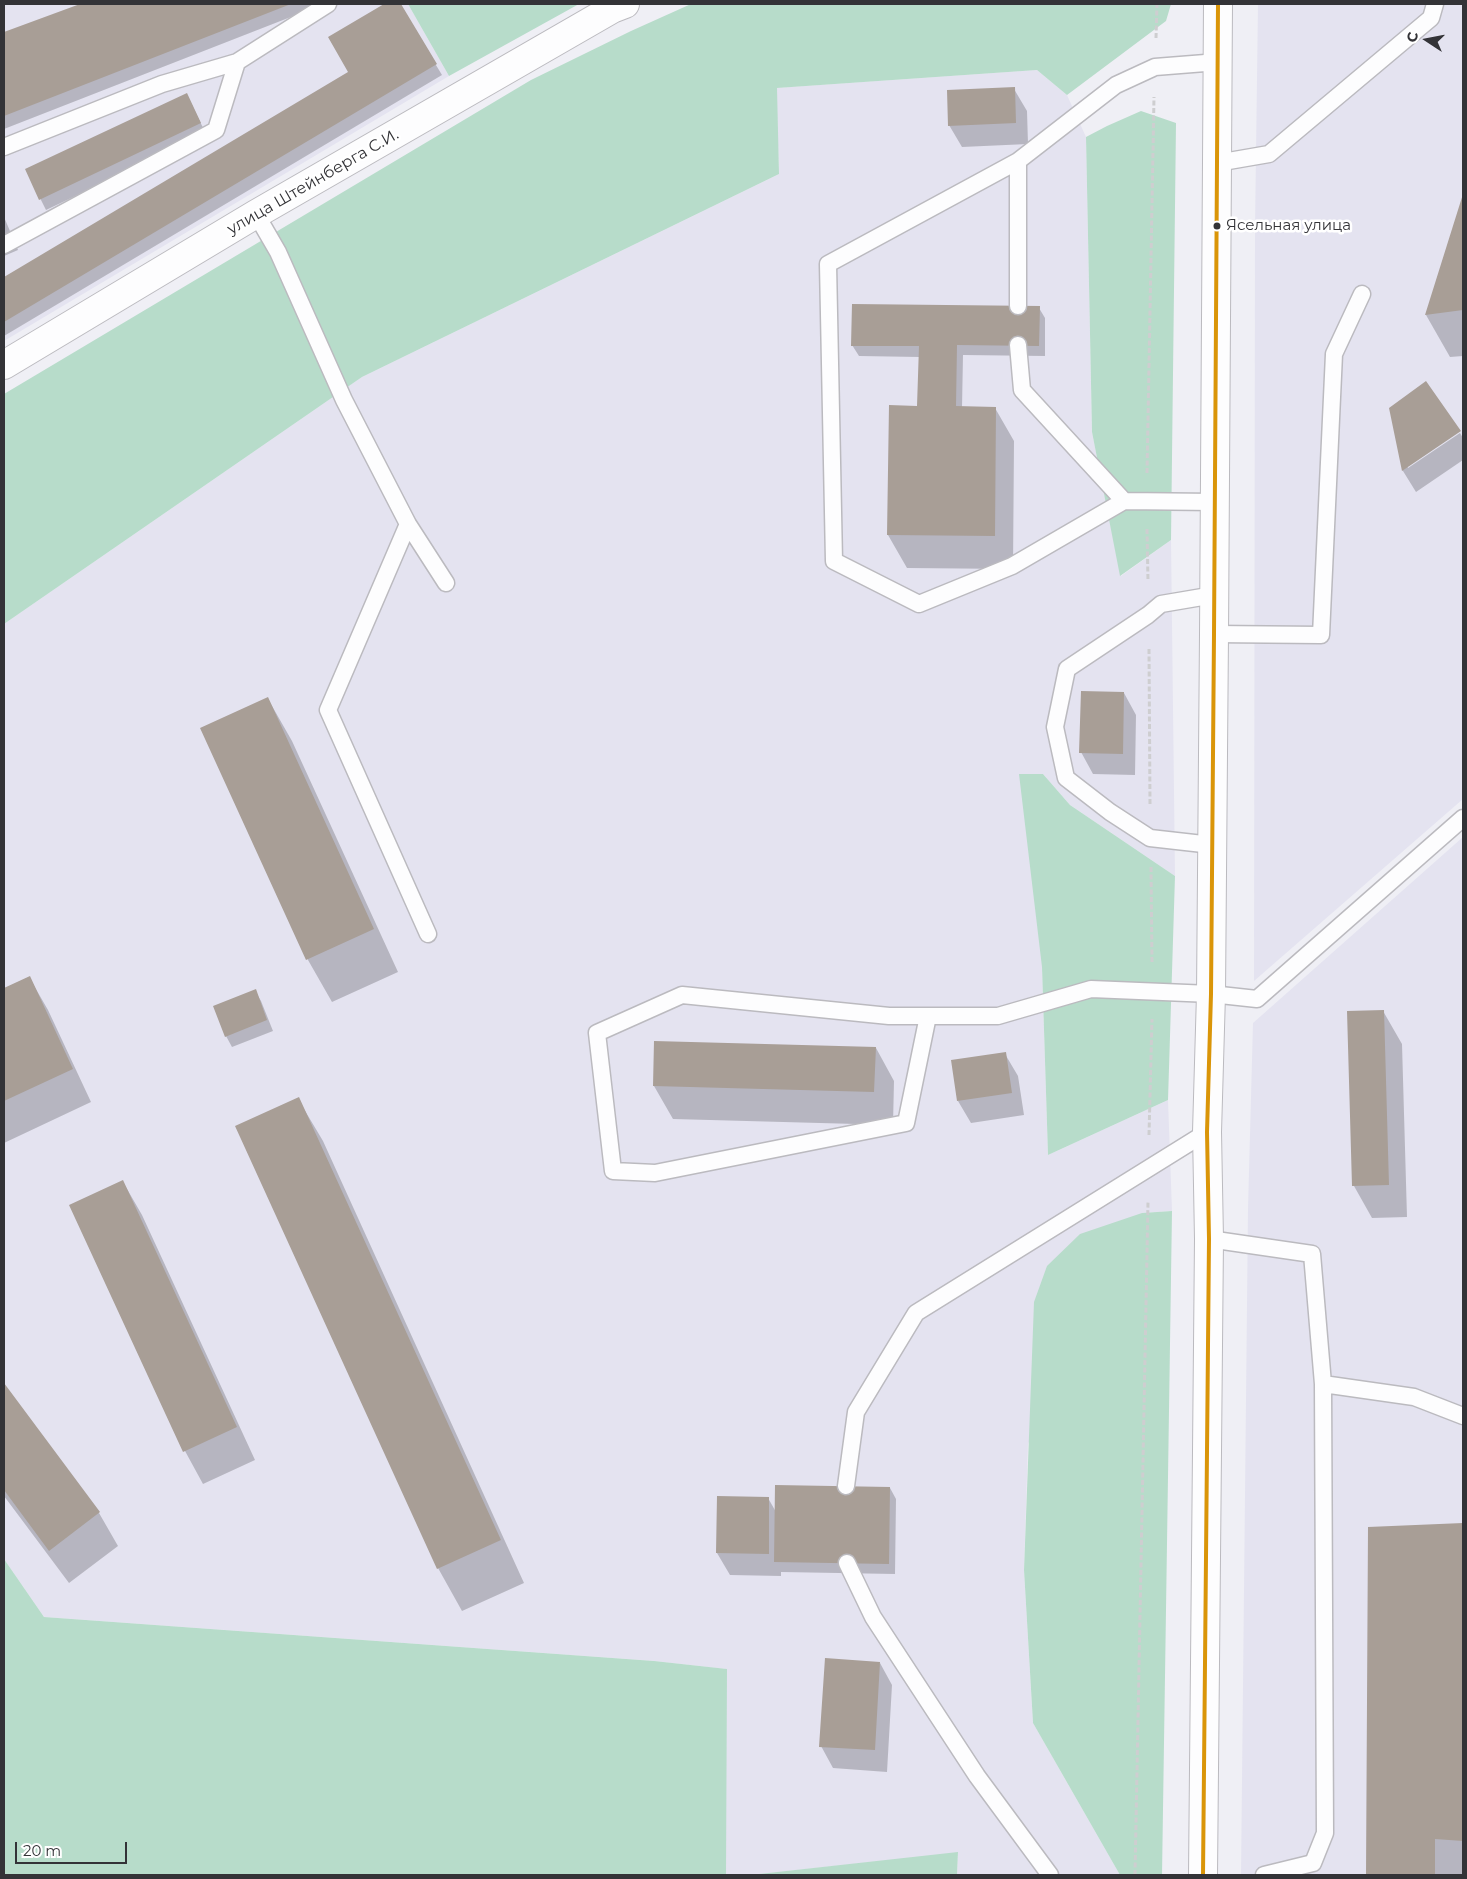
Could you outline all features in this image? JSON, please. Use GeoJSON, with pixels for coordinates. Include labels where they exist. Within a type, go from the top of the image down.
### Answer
{"type":"FeatureCollection","features":[{"type":"Feature","properties":{"kind":"main road"},"geometry":{"type":"LineString","coordinates":[[1203,1875],[1209,1239],[1207,1132],[1212,845],[1218,4]]}},
{"type":"Feature","properties":{"kind":"main road","name":"улица Штейнберга С.И."},"geometry":{"type":"LineString","coordinates":[[4,365],[256,214],[613,5]]}},
{"type":"Feature","properties":{"kind":"lane"},"geometry":{"type":"LineString","coordinates":[[4,147],[162,84],[237,62],[328,4]]}},
{"type":"Feature","properties":{"kind":"lane"},"geometry":{"type":"LineString","coordinates":[[1217,163],[1268,154],[1431,18],[1435,4]]}},
{"type":"Feature","properties":{"kind":"lane"},"geometry":{"type":"LineString","coordinates":[[4,245],[216,130],[237,62]]}},
{"type":"Feature","properties":{"kind":"lane"},"geometry":{"type":"LineString","coordinates":[[1215,502],[1124,501],[1012,566],[919,604],[834,561],[828,264],[1018,161],[1116,85],[1155,68],[1218,62]]}},
{"type":"Feature","properties":{"kind":"lane"},"geometry":{"type":"LineString","coordinates":[[1018,161],[1018,306]]}},
{"type":"Feature","properties":{"kind":"lane"},"geometry":{"type":"LineString","coordinates":[[256,214],[278,252],[344,400],[408,524],[446,583]]}},
{"type":"Feature","properties":{"kind":"lane"},"geometry":{"type":"LineString","coordinates":[[1214,634],[1321,635],[1334,354],[1362,294]]}},
{"type":"Feature","properties":{"kind":"lane"},"geometry":{"type":"LineString","coordinates":[[1018,346],[1022,390],[1124,501]]}},
{"type":"Feature","properties":{"kind":"lane"},"geometry":{"type":"LineString","coordinates":[[408,524],[328,710],[428,934]]}},
{"type":"Feature","properties":{"kind":"lane"},"geometry":{"type":"LineString","coordinates":[[1212,845],[1150,838],[1110,812],[1066,778],[1055,727],[1067,669],[1148,615],[1161,604],[1214,594]]}},
{"type":"Feature","properties":{"kind":"lane"},"geometry":{"type":"LineString","coordinates":[[928,1016],[906,1123],[655,1173],[613,1171],[597,1033],[682,995],[889,1016],[928,1016],[998,1016],[1092,990],[1210,994],[1257,999],[1463,818]]}},
{"type":"Feature","properties":{"kind":"lane"},"geometry":{"type":"LineString","coordinates":[[846,1486],[856,1412],[916,1313],[1207,1132]]}},
{"type":"Feature","properties":{"kind":"lane"},"geometry":{"type":"LineString","coordinates":[[1209,1239],[1312,1254],[1323,1384],[1325,1833],[1312,1863],[1264,1875]]}},
{"type":"Feature","properties":{"kind":"lane"},"geometry":{"type":"LineString","coordinates":[[1323,1384],[1414,1396],[1463,1416]]}},
{"type":"Feature","properties":{"kind":"lane"},"geometry":{"type":"LineString","coordinates":[[847,1563],[873,1617],[977,1776],[1050,1875]]}},
{"type":"Feature","properties":{"kind":"path"},"geometry":{"type":"LineString","coordinates":[[1135,1875],[1152,991],[1147,501],[1157,4]]}},
{"type":"Feature","properties":{"kind":"shaded area"},"geometry":{"type":"Polygon","coordinates":[[[4,4],[408,4],[449,76],[4,341],[4,4]]]}},
{"type":"Feature","properties":{"kind":"shaded area"},"geometry":{"type":"Polygon","coordinates":[[[1258,4],[1463,4],[1463,799],[1254,981],[1255,228],[1258,4]]]}},
{"type":"Feature","properties":{"kind":"shaded area"},"geometry":{"type":"Polygon","coordinates":[[[1037,70],[1067,95],[1086,137],[1092,432],[1121,576],[1171,540],[1175,876],[1070,805],[1043,774],[1042,967],[1048,1155],[1168,1100],[1172,1211],[1142,1213],[1028,1444],[1024,1570],[1033,1723],[1120,1875],[957,1875],[958,1853],[750,1875],[726,1875],[726,1669],[654,1661],[44,1617],[4,1559],[4,624],[362,377],[779,174],[776,88],[1037,70]]]}},
{"type":"Feature","properties":{"kind":"shaded area"},"geometry":{"type":"Polygon","coordinates":[[[1463,837],[1463,1875],[1241,1875],[1248,1209],[1253,1023],[1463,837]]]}},
{"type":"Feature","properties":{"kind":"green space"},"geometry":{"type":"Polygon","coordinates":[[[408,4],[579,4],[449,76],[408,4]]]}},
{"type":"Feature","properties":{"kind":"green space"},"geometry":{"type":"Polygon","coordinates":[[[691,4],[1171,4],[1166,21],[1067,95],[1037,70],[777,88],[779,174],[362,377],[4,624],[4,394],[531,80],[691,4]]]}},
{"type":"Feature","properties":{"kind":"green space"},"geometry":{"type":"Polygon","coordinates":[[[1141,111],[1176,123],[1171,540],[1120,576],[1092,432],[1086,137],[1141,111]]]}},
{"type":"Feature","properties":{"kind":"green space"},"geometry":{"type":"Polygon","coordinates":[[[1019,774],[1043,774],[1070,805],[1175,876],[1168,1100],[1048,1155],[1042,967],[1019,774]]]}},
{"type":"Feature","properties":{"kind":"green space"},"geometry":{"type":"Polygon","coordinates":[[[1172,1211],[1162,1875],[1120,1875],[1033,1723],[1024,1570],[1034,1302],[1047,1266],[1080,1234],[1142,1213],[1172,1211]]]}},
{"type":"Feature","properties":{"kind":"green space"},"geometry":{"type":"Polygon","coordinates":[[[4,1559],[44,1617],[654,1661],[727,1669],[726,1875],[4,1875],[4,1559]]]}},
{"type":"Feature","properties":{"kind":"green space"},"geometry":{"type":"Polygon","coordinates":[[[958,1852],[957,1875],[750,1875],[958,1852]]]}},
{"type":"Feature","properties":{"kind":"building"},"geometry":{"type":"Polygon","coordinates":[[[80,4],[291,4],[4,116],[4,32],[80,4]]]}},
{"type":"Feature","properties":{"kind":"building"},"geometry":{"type":"Polygon","coordinates":[[[384,4],[401,4],[437,64],[4,322],[4,277],[348,72],[328,37],[384,4]]]}},
{"type":"Feature","properties":{"kind":"building"},"geometry":{"type":"Polygon","coordinates":[[[1015,87],[1016,123],[948,126],[947,90],[1015,87]]]}},
{"type":"Feature","properties":{"kind":"building"},"geometry":{"type":"Polygon","coordinates":[[[187,93],[201,123],[39,200],[25,169],[187,93]]]}},
{"type":"Feature","properties":{"kind":"building"},"geometry":{"type":"Polygon","coordinates":[[[1463,194],[1463,310],[1425,315],[1463,194]]]}},
{"type":"Feature","properties":{"kind":"building"},"geometry":{"type":"Polygon","coordinates":[[[852,304],[1040,306],[1039,346],[957,345],[956,406],[996,407],[995,536],[887,535],[889,405],[917,406],[919,346],[851,346],[852,304]]]}},
{"type":"Feature","properties":{"kind":"building"},"geometry":{"type":"Polygon","coordinates":[[[1426,381],[1461,431],[1402,471],[1389,408],[1426,381]]]}},
{"type":"Feature","properties":{"kind":"building"},"geometry":{"type":"Polygon","coordinates":[[[1081,691],[1124,692],[1123,754],[1079,753],[1081,691]]]}},
{"type":"Feature","properties":{"kind":"building"},"geometry":{"type":"Polygon","coordinates":[[[268,697],[374,929],[306,960],[200,728],[268,697]]]}},
{"type":"Feature","properties":{"kind":"building"},"geometry":{"type":"Polygon","coordinates":[[[30,976],[73,1069],[4,1101],[4,988],[30,976]]]}},
{"type":"Feature","properties":{"kind":"building"},"geometry":{"type":"Polygon","coordinates":[[[256,989],[267,1020],[225,1037],[213,1006],[256,989]]]}},
{"type":"Feature","properties":{"kind":"building"},"geometry":{"type":"Polygon","coordinates":[[[1384,1010],[1389,1185],[1352,1186],[1347,1011],[1384,1010]]]}},
{"type":"Feature","properties":{"kind":"building"},"geometry":{"type":"Polygon","coordinates":[[[654,1041],[876,1047],[874,1092],[653,1086],[654,1041]]]}},
{"type":"Feature","properties":{"kind":"building"},"geometry":{"type":"Polygon","coordinates":[[[1006,1052],[1012,1093],[957,1101],[951,1060],[1006,1052]]]}},
{"type":"Feature","properties":{"kind":"building"},"geometry":{"type":"Polygon","coordinates":[[[299,1097],[501,1540],[437,1569],[235,1126],[299,1097]]]}},
{"type":"Feature","properties":{"kind":"building"},"geometry":{"type":"Polygon","coordinates":[[[123,1180],[237,1427],[183,1452],[69,1205],[123,1180]]]}},
{"type":"Feature","properties":{"kind":"building"},"geometry":{"type":"Polygon","coordinates":[[[4,1383],[100,1512],[49,1551],[4,1490],[4,1383]]]}},
{"type":"Feature","properties":{"kind":"building"},"geometry":{"type":"Polygon","coordinates":[[[775,1485],[890,1487],[889,1564],[774,1562],[775,1485]]]}},
{"type":"Feature","properties":{"kind":"building"},"geometry":{"type":"Polygon","coordinates":[[[717,1496],[769,1497],[769,1554],[716,1553],[717,1496]]]}},
{"type":"Feature","properties":{"kind":"building"},"geometry":{"type":"Polygon","coordinates":[[[1463,1523],[1463,1841],[1435,1839],[1435,1875],[1366,1875],[1368,1527],[1463,1523]]]}},
{"type":"Feature","properties":{"kind":"building"},"geometry":{"type":"Polygon","coordinates":[[[825,1658],[880,1662],[875,1750],[819,1747],[825,1658]]]}},
{"type":"Feature","properties":{"kind":"transit line"},"geometry":{"type":"LineString","coordinates":[[1203,1875],[1209,1239],[1207,1132],[1211,994],[1218,4]]}},
{"type":"Feature","properties":{"kind":"place","name":"Ясельная улица"},"geometry":{"type":"Point","coordinates":[1217,226]}}]}
